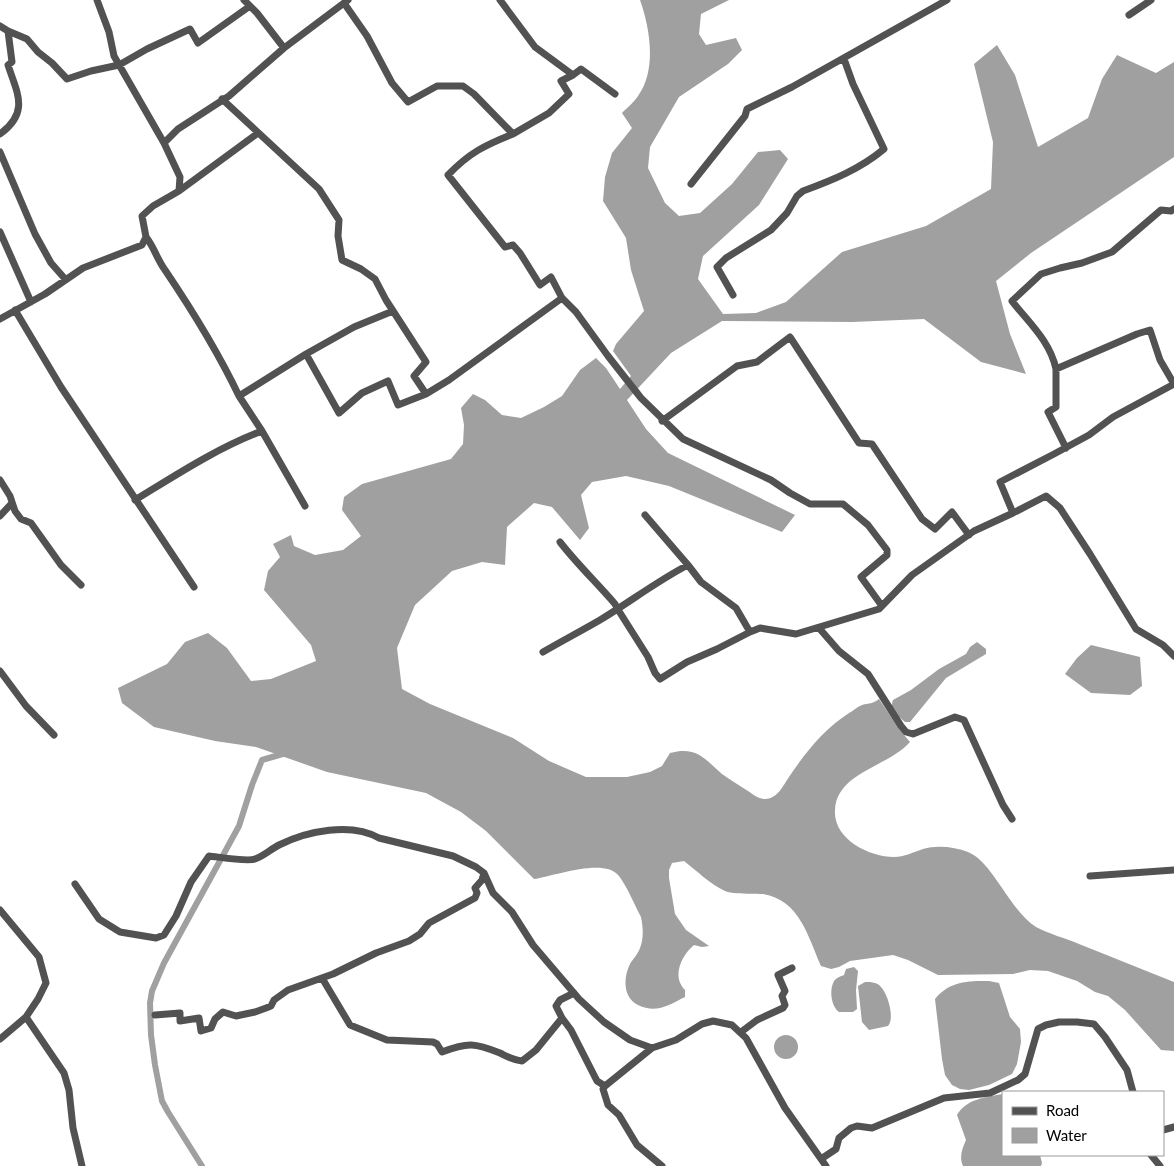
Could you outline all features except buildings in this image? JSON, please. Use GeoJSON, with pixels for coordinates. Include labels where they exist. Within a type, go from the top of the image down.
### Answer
{"type":"FeatureCollection","features":[{"type":"Feature","properties":{"kind":"street"},"geometry":{"type":"LineString","coordinates":[[97,0],[109,32],[114,56],[164,143],[180,177],[179,191]]}},
{"type":"Feature","properties":{"kind":"street"},"geometry":{"type":"LineString","coordinates":[[244,0],[274,33],[284,48]]}},
{"type":"Feature","properties":{"kind":"street"},"geometry":{"type":"LineString","coordinates":[[500,0],[535,47],[573,75]]}},
{"type":"Feature","properties":{"kind":"street"},"geometry":{"type":"LineString","coordinates":[[690,184],[745,116],[747,109],[844,59],[947,0]]}},
{"type":"Feature","properties":{"kind":"street"},"geometry":{"type":"LineString","coordinates":[[1129,15],[1151,0]]}},
{"type":"Feature","properties":{"kind":"street"},"geometry":{"type":"LineString","coordinates":[[164,143],[178,129],[228,96],[284,48],[346,1],[392,82],[408,102],[437,86],[463,86],[474,94],[513,134]]}},
{"type":"Feature","properties":{"kind":"street"},"geometry":{"type":"LineString","coordinates":[[0,26],[27,39],[67,79],[119,65],[147,49],[190,29],[198,43],[250,6]]}},
{"type":"Feature","properties":{"kind":"street"},"geometry":{"type":"LineString","coordinates":[[0,134],[8,129],[18,113],[20,102],[8,65],[12,62],[8,31]]}},
{"type":"Feature","properties":{"kind":"street"},"geometry":{"type":"LineString","coordinates":[[733,295],[717,267],[726,258],[772,230],[787,213],[796,196],[803,191],[852,171],[872,159],[884,148],[853,84],[844,59]]}},
{"type":"Feature","properties":{"kind":"street"},"geometry":{"type":"LineString","coordinates":[[615,94],[581,69],[561,81],[569,94],[549,113],[513,134],[489,143],[464,158],[448,175],[505,247],[513,245],[520,253],[540,285],[551,277],[562,298],[576,312],[641,398],[662,421],[683,439],[771,480],[790,494],[810,504],[843,504],[868,525],[887,550],[887,555],[861,577],[882,606]]}},
{"type":"Feature","properties":{"kind":"street"},"geometry":{"type":"LineString","coordinates":[[222,99],[319,189],[339,220],[338,236],[342,260],[361,269],[375,279],[426,362],[414,376],[426,394]]}},
{"type":"Feature","properties":{"kind":"street"},"geometry":{"type":"LineString","coordinates":[[258,133],[179,191],[153,206],[142,216],[146,237],[163,268],[186,302],[228,373],[239,396],[306,506]]}},
{"type":"Feature","properties":{"kind":"street"},"geometry":{"type":"LineString","coordinates":[[0,152],[35,234],[51,263],[66,280]]}},
{"type":"Feature","properties":{"kind":"street"},"geometry":{"type":"LineString","coordinates":[[1066,448],[1048,412],[1056,407],[1056,369],[1053,355],[1040,335],[1012,301],[1042,274],[1112,252],[1161,210],[1171,211],[1174,209]]}},
{"type":"Feature","properties":{"kind":"street"},"geometry":{"type":"LineString","coordinates":[[0,232],[31,302]]}},
{"type":"Feature","properties":{"kind":"street"},"geometry":{"type":"LineString","coordinates":[[0,319],[31,302],[83,268],[142,245],[146,237]]}},
{"type":"Feature","properties":{"kind":"street"},"geometry":{"type":"LineString","coordinates":[[306,354],[339,413],[362,393],[388,381],[398,405],[426,394],[449,380],[562,298]]}},
{"type":"Feature","properties":{"kind":"street"},"geometry":{"type":"LineString","coordinates":[[16,310],[61,387],[194,587]]}},
{"type":"Feature","properties":{"kind":"street"},"geometry":{"type":"LineString","coordinates":[[239,396],[306,354],[354,327],[393,311]]}},
{"type":"Feature","properties":{"kind":"street"},"geometry":{"type":"LineString","coordinates":[[1013,513],[1000,482],[1066,448],[1113,417],[1174,384],[1160,360],[1150,330],[1136,334],[1056,369]]}},
{"type":"Feature","properties":{"kind":"street"},"geometry":{"type":"LineString","coordinates":[[662,421],[737,366],[756,362],[790,337],[859,444],[872,444],[922,519],[935,529],[952,512],[969,535]]}},
{"type":"Feature","properties":{"kind":"street"},"geometry":{"type":"LineString","coordinates":[[135,500],[230,446],[262,431]]}},
{"type":"Feature","properties":{"kind":"street"},"geometry":{"type":"LineString","coordinates":[[0,480],[14,511],[21,519],[31,523],[61,565],[81,585]]}},
{"type":"Feature","properties":{"kind":"street"},"geometry":{"type":"LineString","coordinates":[[560,542],[617,608],[660,679],[687,662],[760,628],[796,634],[879,609],[912,575],[969,535],[1046,496],[1060,508],[1136,629],[1163,646],[1174,656]]}},
{"type":"Feature","properties":{"kind":"street"},"geometry":{"type":"LineString","coordinates":[[0,516],[12,503]]}},
{"type":"Feature","properties":{"kind":"street"},"geometry":{"type":"LineString","coordinates":[[645,516],[702,582],[736,608],[750,632]]}},
{"type":"Feature","properties":{"kind":"street"},"geometry":{"type":"LineString","coordinates":[[543,652],[688,565]]}},
{"type":"Feature","properties":{"kind":"street"},"geometry":{"type":"LineString","coordinates":[[819,628],[839,650],[868,674],[906,732],[912,734],[955,717],[964,720],[1003,805],[1012,819]]}},
{"type":"Feature","properties":{"kind":"street"},"geometry":{"type":"LineString","coordinates":[[0,671],[26,706],[54,734]]}},
{"type":"Feature","properties":{"kind":"street"},"geometry":{"type":"LineString","coordinates":[[75,884],[99,919],[120,932],[156,938],[164,935],[176,916],[191,882],[209,856],[254,860],[302,835],[328,830],[369,833],[379,838],[452,856],[476,867],[484,873],[493,893],[512,912],[533,945],[594,1014],[621,1035],[652,1048]]}},
{"type":"Feature","properties":{"kind":"street"},"geometry":{"type":"LineString","coordinates":[[1090,876],[1174,870]]}},
{"type":"Feature","properties":{"kind":"street"},"geometry":{"type":"LineString","coordinates":[[155,1015],[180,1012],[180,1021],[199,1018],[200,1031],[211,1028],[215,1019],[220,1014],[227,1012],[236,1016],[271,1006],[274,1000],[288,990],[322,978],[376,953],[416,938],[429,923],[476,898],[475,888],[482,880],[484,873]]}},
{"type":"Feature","properties":{"kind":"street"},"geometry":{"type":"LineString","coordinates":[[0,910],[39,957],[46,983],[26,1017],[0,1039]]}},
{"type":"Feature","properties":{"kind":"street"},"geometry":{"type":"LineString","coordinates":[[741,1032],[757,1020],[785,1006],[782,996],[784,991],[778,975],[792,968]]}},
{"type":"Feature","properties":{"kind":"street"},"geometry":{"type":"LineString","coordinates":[[322,978],[350,1025],[387,1040],[433,1042],[437,1044],[442,1052],[470,1044],[513,1060],[522,1061],[536,1050],[562,1018]]}},
{"type":"Feature","properties":{"kind":"street"},"geometry":{"type":"LineString","coordinates":[[574,993],[560,1000],[556,1006],[571,1030],[597,1081],[605,1086]]}},
{"type":"Feature","properties":{"kind":"street"},"geometry":{"type":"LineString","coordinates":[[26,1017],[64,1072],[69,1090],[73,1128],[82,1166]]}},
{"type":"Feature","properties":{"kind":"street"},"geometry":{"type":"LineString","coordinates":[[662,1166],[637,1145],[619,1115],[608,1104],[603,1089],[652,1048],[676,1040],[702,1024],[713,1021],[732,1025],[746,1038],[785,1108],[826,1166]]}},
{"type":"Feature","properties":{"kind":"street"},"geometry":{"type":"LineString","coordinates":[[821,1159],[836,1149],[839,1138],[851,1128],[857,1126],[872,1128],[944,1098],[990,1093],[1018,1080],[1025,1074],[1038,1029],[1046,1025],[1060,1022],[1094,1024],[1126,1070],[1133,1091]]}},
{"type":"Feature","properties":{"kind":"street"},"geometry":{"type":"LineString","coordinates":[[1152,1156],[1160,1166]]}},
{"type":"Feature","properties":{"kind":"water"},"geometry":{"type":"Polygon","coordinates":[[[640,0],[729,0],[701,14],[699,34],[706,45],[736,38],[742,50],[728,64],[679,97],[650,147],[648,168],[665,203],[679,216],[700,213],[732,184],[758,152],[780,150],[788,159],[759,205],[703,256],[698,279],[723,314],[756,313],[786,302],[842,252],[926,226],[991,189],[993,142],[974,64],[997,45],[1015,75],[1038,147],[1088,118],[1102,79],[1117,55],[1156,73],[1174,62],[1174,157],[1031,253],[996,281],[1010,334],[1026,374],[981,362],[924,319],[852,322],[722,321],[671,353],[627,400],[646,429],[668,453],[795,515],[782,532],[669,486],[626,476],[592,482],[581,495],[589,528],[580,540],[552,507],[534,503],[507,527],[505,565],[482,562],[452,571],[415,605],[397,648],[402,689],[430,704],[513,738],[549,761],[586,777],[627,777],[650,772],[662,766],[670,753],[687,751],[704,758],[722,774],[756,796],[765,799],[773,797],[779,791],[808,750],[831,726],[858,707],[873,703],[879,699],[910,742],[901,751],[865,771],[844,787],[838,797],[835,810],[836,820],[846,838],[864,850],[884,856],[901,856],[934,847],[952,848],[968,852],[977,857],[986,866],[1018,910],[1036,927],[1174,982],[1174,1051],[1161,1050],[1125,1010],[1108,996],[1095,992],[1077,981],[1048,971],[1030,970],[1013,974],[938,975],[908,960],[893,955],[850,961],[831,969],[821,966],[801,921],[786,904],[776,898],[763,894],[725,891],[684,861],[672,863],[669,870],[675,914],[686,930],[709,946],[694,945],[682,960],[679,978],[685,990],[685,997],[657,1009],[645,1008],[629,998],[626,987],[628,969],[641,944],[643,932],[641,917],[619,876],[612,871],[603,868],[579,869],[534,879],[486,831],[461,812],[426,793],[327,772],[256,747],[215,741],[154,727],[122,703],[118,688],[167,664],[185,642],[208,633],[227,648],[251,681],[271,679],[316,661],[311,645],[264,590],[268,571],[280,557],[273,544],[291,535],[294,546],[315,555],[343,550],[361,536],[342,510],[344,497],[362,484],[451,459],[463,444],[464,425],[461,408],[473,394],[485,400],[502,415],[521,418],[562,396],[580,370],[596,358],[606,368],[620,389],[631,376],[613,351],[616,344],[644,311],[631,270],[626,238],[603,201],[605,177],[612,153],[632,128],[622,113],[638,96],[648,74],[650,62],[649,36],[640,0]]]}},
{"type":"Feature","properties":{"kind":"water"},"geometry":{"type":"Polygon","coordinates":[[[977,642],[986,649],[986,654],[946,678],[910,722],[905,722],[898,716],[891,707],[893,700],[911,690],[939,669],[966,654],[970,647],[977,642]]]}},
{"type":"Feature","properties":{"kind":"water"},"geometry":{"type":"Polygon","coordinates":[[[1091,645],[1140,657],[1142,686],[1130,695],[1091,693],[1065,674],[1077,658],[1091,645]]]}},
{"type":"Feature","properties":{"kind":"water"},"geometry":{"type":"Polygon","coordinates":[[[854,967],[858,971],[857,1009],[853,1012],[839,1012],[834,1006],[831,993],[832,985],[836,979],[844,975],[846,969],[854,967]]]}},
{"type":"Feature","properties":{"kind":"water"},"geometry":{"type":"Polygon","coordinates":[[[989,981],[999,983],[1010,1017],[1020,1029],[1021,1042],[1017,1064],[1012,1074],[989,1085],[969,1090],[960,1089],[952,1085],[945,1075],[935,999],[953,985],[959,983],[989,981]]]}},
{"type":"Feature","properties":{"kind":"water"},"geometry":{"type":"Polygon","coordinates":[[[865,982],[876,983],[884,990],[891,1012],[888,1026],[869,1030],[862,1022],[858,986],[865,982]]]}},
{"type":"Feature","properties":{"kind":"water"},"geometry":{"type":"Polygon","coordinates":[[[786,1035],[794,1039],[798,1047],[794,1055],[786,1059],[778,1055],[774,1047],[778,1039],[786,1035]]]}},
{"type":"Feature","properties":{"kind":"water"},"geometry":{"type":"Polygon","coordinates":[[[1002,1094],[1002,1156],[1040,1156],[1041,1166],[963,1166],[961,1159],[966,1140],[957,1115],[966,1105],[983,1098],[1002,1094]]]}},
{"type":"Feature","properties":{"kind":"waterway"},"geometry":{"type":"LineString","coordinates":[[202,1166],[162,1101],[151,1035],[150,1003],[152,991],[164,963],[239,826],[262,760],[286,753]]}}]}
